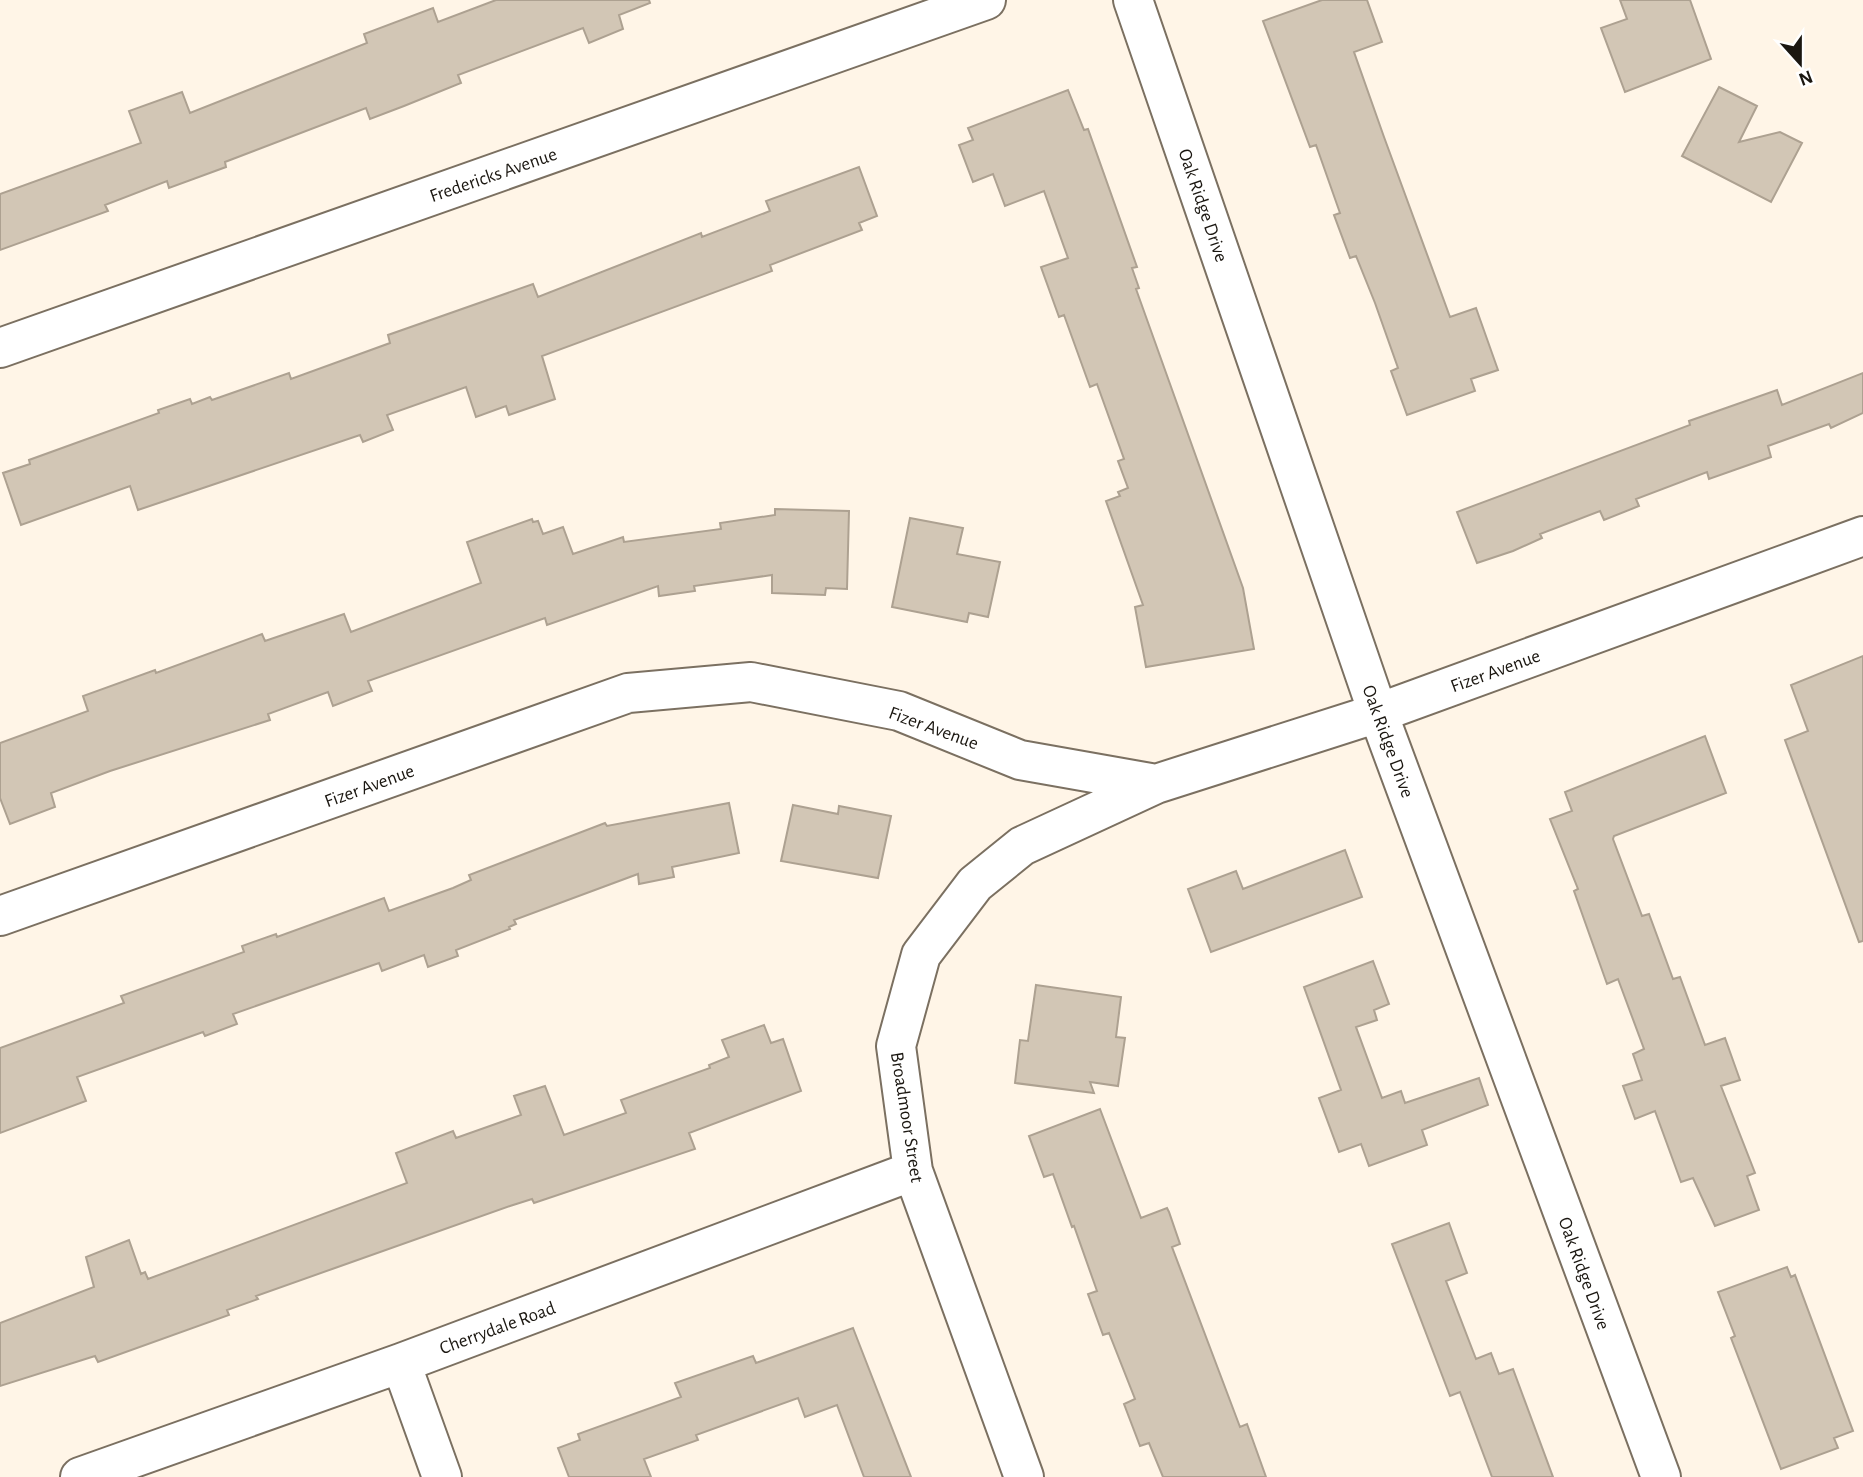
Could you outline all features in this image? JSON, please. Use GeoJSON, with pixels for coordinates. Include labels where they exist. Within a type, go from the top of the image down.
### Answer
{"type":"FeatureCollection","features":[{"type":"Feature","properties":{"kind":"street","name":"Fredericks Avenue"},"geometry":{"type":"LineString","coordinates":[[0,348],[986,0]]}},
{"type":"Feature","properties":{"kind":"street","name":"Oak Ridge Drive"},"geometry":{"type":"LineString","coordinates":[[1133,0],[1378,713],[1661,1477]]}},
{"type":"Feature","properties":{"kind":"street","name":"Fizer Avenue"},"geometry":{"type":"LineString","coordinates":[[0,916],[628,693],[751,681],[899,711],[1020,760],[1156,785],[1378,713],[1863,536]]}},
{"type":"Feature","properties":{"kind":"street","name":"Broadmoor Street"},"geometry":{"type":"LineString","coordinates":[[1024,1477],[913,1171],[896,1046],[921,956],[975,884],[1022,846],[1156,785]]}},
{"type":"Feature","properties":{"kind":"street","name":"Cherrydale Road"},"geometry":{"type":"LineString","coordinates":[[80,1477],[401,1363],[913,1171]]}},
{"type":"Feature","properties":{"kind":"street"},"geometry":{"type":"LineString","coordinates":[[401,1363],[442,1477]]}},
{"type":"Feature","properties":{"kind":"building"},"geometry":{"type":"Polygon","coordinates":[[[496,0],[649,0],[650,3],[619,15],[623,29],[589,43],[583,28],[458,75],[461,83],[370,119],[366,108],[225,162],[226,167],[169,188],[167,181],[105,205],[108,211],[0,250],[0,194],[141,143],[129,111],[182,92],[190,113],[367,43],[364,34],[433,8],[438,22],[496,0]]]}},
{"type":"Feature","properties":{"kind":"building"},"geometry":{"type":"Polygon","coordinates":[[[1322,0],[1367,0],[1382,42],[1354,52],[1384,137],[1450,317],[1476,308],[1498,370],[1471,379],[1475,391],[1407,415],[1391,371],[1398,368],[1375,303],[1356,256],[1350,258],[1334,215],[1340,213],[1316,145],[1310,147],[1263,21],[1322,0]]]}},
{"type":"Feature","properties":{"kind":"building"},"geometry":{"type":"Polygon","coordinates":[[[1620,0],[1690,0],[1711,59],[1625,92],[1601,28],[1627,19],[1620,0]]]}},
{"type":"Feature","properties":{"kind":"building"},"geometry":{"type":"Polygon","coordinates":[[[1719,87],[1757,106],[1739,142],[1780,132],[1802,143],[1771,202],[1682,156],[1719,87]]]}},
{"type":"Feature","properties":{"kind":"building"},"geometry":{"type":"Polygon","coordinates":[[[1068,90],[1084,130],[1088,129],[1137,267],[1132,268],[1139,288],[1136,289],[1243,588],[1254,649],[1146,667],[1135,607],[1143,605],[1106,501],[1120,496],[1118,492],[1128,488],[1118,461],[1124,459],[1097,384],[1090,387],[1064,315],[1059,317],[1041,267],[1068,258],[1044,191],[1005,206],[993,174],[973,182],[959,145],[973,140],[968,128],[1068,90]]]}},
{"type":"Feature","properties":{"kind":"building"},"geometry":{"type":"Polygon","coordinates":[[[859,167],[877,216],[859,223],[862,230],[770,265],[772,271],[542,356],[555,399],[509,415],[506,406],[476,417],[466,387],[387,415],[393,430],[363,442],[360,435],[138,510],[130,486],[21,525],[3,473],[30,464],[29,460],[159,413],[158,410],[190,399],[192,404],[210,397],[212,400],[289,373],[291,379],[390,343],[388,335],[533,284],[538,297],[701,233],[702,237],[770,211],[766,201],[859,167]]]}},
{"type":"Feature","properties":{"kind":"building"},"geometry":{"type":"Polygon","coordinates":[[[1863,373],[1863,413],[1831,428],[1829,424],[1768,446],[1771,457],[1709,479],[1707,472],[1636,499],[1639,506],[1604,520],[1600,511],[1540,534],[1542,538],[1513,551],[1477,563],[1457,512],[1690,425],[1689,421],[1777,390],[1782,405],[1863,373]]]}},
{"type":"Feature","properties":{"kind":"building"},"geometry":{"type":"Polygon","coordinates":[[[775,509],[849,511],[847,589],[826,588],[825,595],[772,593],[772,575],[694,586],[695,591],[659,596],[658,586],[547,625],[545,618],[368,681],[372,691],[333,706],[328,692],[268,714],[270,720],[110,771],[51,793],[55,807],[10,824],[0,798],[0,743],[88,711],[83,696],[155,670],[156,673],[262,634],[265,641],[344,614],[351,632],[481,583],[467,542],[532,519],[533,522],[538,521],[543,534],[563,527],[573,554],[623,537],[624,542],[721,529],[720,523],[775,515],[775,509]]]}},
{"type":"Feature","properties":{"kind":"building"},"geometry":{"type":"Polygon","coordinates":[[[910,518],[963,528],[957,554],[1000,562],[988,617],[969,613],[967,622],[892,607],[910,518]]]}},
{"type":"Feature","properties":{"kind":"building"},"geometry":{"type":"Polygon","coordinates":[[[1863,656],[1863,941],[1859,942],[1785,740],[1808,731],[1791,685],[1863,656]]]}},
{"type":"Feature","properties":{"kind":"building"},"geometry":{"type":"Polygon","coordinates":[[[1705,736],[1726,793],[1614,836],[1613,839],[1642,916],[1649,914],[1673,979],[1680,977],[1705,1045],[1725,1038],[1740,1080],[1721,1086],[1755,1173],[1747,1176],[1759,1210],[1715,1226],[1693,1178],[1681,1182],[1655,1111],[1635,1119],[1623,1086],[1642,1080],[1633,1054],[1644,1049],[1618,979],[1607,984],[1574,891],[1578,889],[1550,819],[1572,811],[1565,792],[1705,736]]]}},
{"type":"Feature","properties":{"kind":"building"},"geometry":{"type":"Polygon","coordinates":[[[729,803],[739,853],[672,867],[674,877],[639,884],[638,874],[514,920],[516,924],[509,927],[510,929],[456,950],[458,956],[428,967],[424,955],[382,971],[379,963],[233,1014],[237,1024],[205,1036],[203,1032],[77,1077],[86,1101],[0,1133],[0,1048],[124,1003],[121,996],[244,952],[242,946],[276,934],[277,937],[384,898],[389,911],[471,880],[469,875],[605,823],[607,826],[729,803]]]}},
{"type":"Feature","properties":{"kind":"building"},"geometry":{"type":"Polygon","coordinates":[[[793,805],[838,814],[839,806],[891,816],[878,878],[781,861],[793,805]]]}},
{"type":"Feature","properties":{"kind":"building"},"geometry":{"type":"Polygon","coordinates":[[[1345,850],[1362,897],[1211,952],[1188,889],[1236,871],[1243,889],[1345,850]]]}},
{"type":"Feature","properties":{"kind":"building"},"geometry":{"type":"Polygon","coordinates":[[[1373,961],[1389,1004],[1374,1010],[1377,1020],[1356,1027],[1382,1098],[1401,1091],[1405,1103],[1479,1078],[1488,1105],[1422,1130],[1427,1145],[1369,1166],[1361,1144],[1339,1152],[1319,1098],[1341,1090],[1304,987],[1373,961]]]}},
{"type":"Feature","properties":{"kind":"building"},"geometry":{"type":"Polygon","coordinates":[[[1036,985],[1121,997],[1116,1037],[1125,1038],[1118,1086],[1090,1082],[1094,1093],[1015,1083],[1020,1040],[1028,1041],[1036,985]]]}},
{"type":"Feature","properties":{"kind":"building"},"geometry":{"type":"Polygon","coordinates":[[[764,1025],[771,1043],[783,1039],[801,1091],[689,1133],[695,1149],[534,1203],[532,1199],[510,1206],[256,1296],[258,1299],[227,1310],[229,1315],[98,1362],[95,1356],[0,1386],[0,1323],[94,1287],[86,1257],[129,1240],[141,1274],[145,1272],[148,1279],[407,1183],[396,1153],[453,1131],[456,1138],[521,1115],[514,1096],[545,1086],[564,1135],[626,1113],[621,1100],[710,1068],[709,1065],[729,1057],[722,1040],[764,1025]]]}},
{"type":"Feature","properties":{"kind":"building"},"geometry":{"type":"Polygon","coordinates":[[[1100,1109],[1141,1218],[1167,1208],[1169,1212],[1180,1244],[1172,1247],[1240,1427],[1247,1424],[1266,1477],[1163,1477],[1149,1443],[1140,1446],[1124,1404],[1135,1399],[1109,1333],[1103,1335],[1088,1294],[1097,1291],[1074,1226],[1072,1227],[1053,1174],[1044,1177],[1029,1136],[1100,1109]]]}},
{"type":"Feature","properties":{"kind":"building"},"geometry":{"type":"Polygon","coordinates":[[[1449,1223],[1467,1273],[1446,1281],[1476,1359],[1491,1353],[1499,1374],[1513,1369],[1553,1477],[1492,1477],[1460,1392],[1450,1396],[1392,1244],[1449,1223]]]}},
{"type":"Feature","properties":{"kind":"building"},"geometry":{"type":"Polygon","coordinates":[[[1787,1267],[1791,1277],[1795,1275],[1853,1431],[1834,1438],[1838,1448],[1781,1469],[1731,1338],[1735,1336],[1718,1292],[1787,1267]]]}},
{"type":"Feature","properties":{"kind":"building"},"geometry":{"type":"Polygon","coordinates":[[[853,1328],[911,1477],[864,1477],[837,1405],[805,1417],[798,1398],[696,1435],[698,1440],[644,1459],[651,1477],[569,1477],[558,1448],[580,1440],[578,1434],[681,1397],[675,1383],[753,1356],[756,1363],[853,1328]]]}}]}
